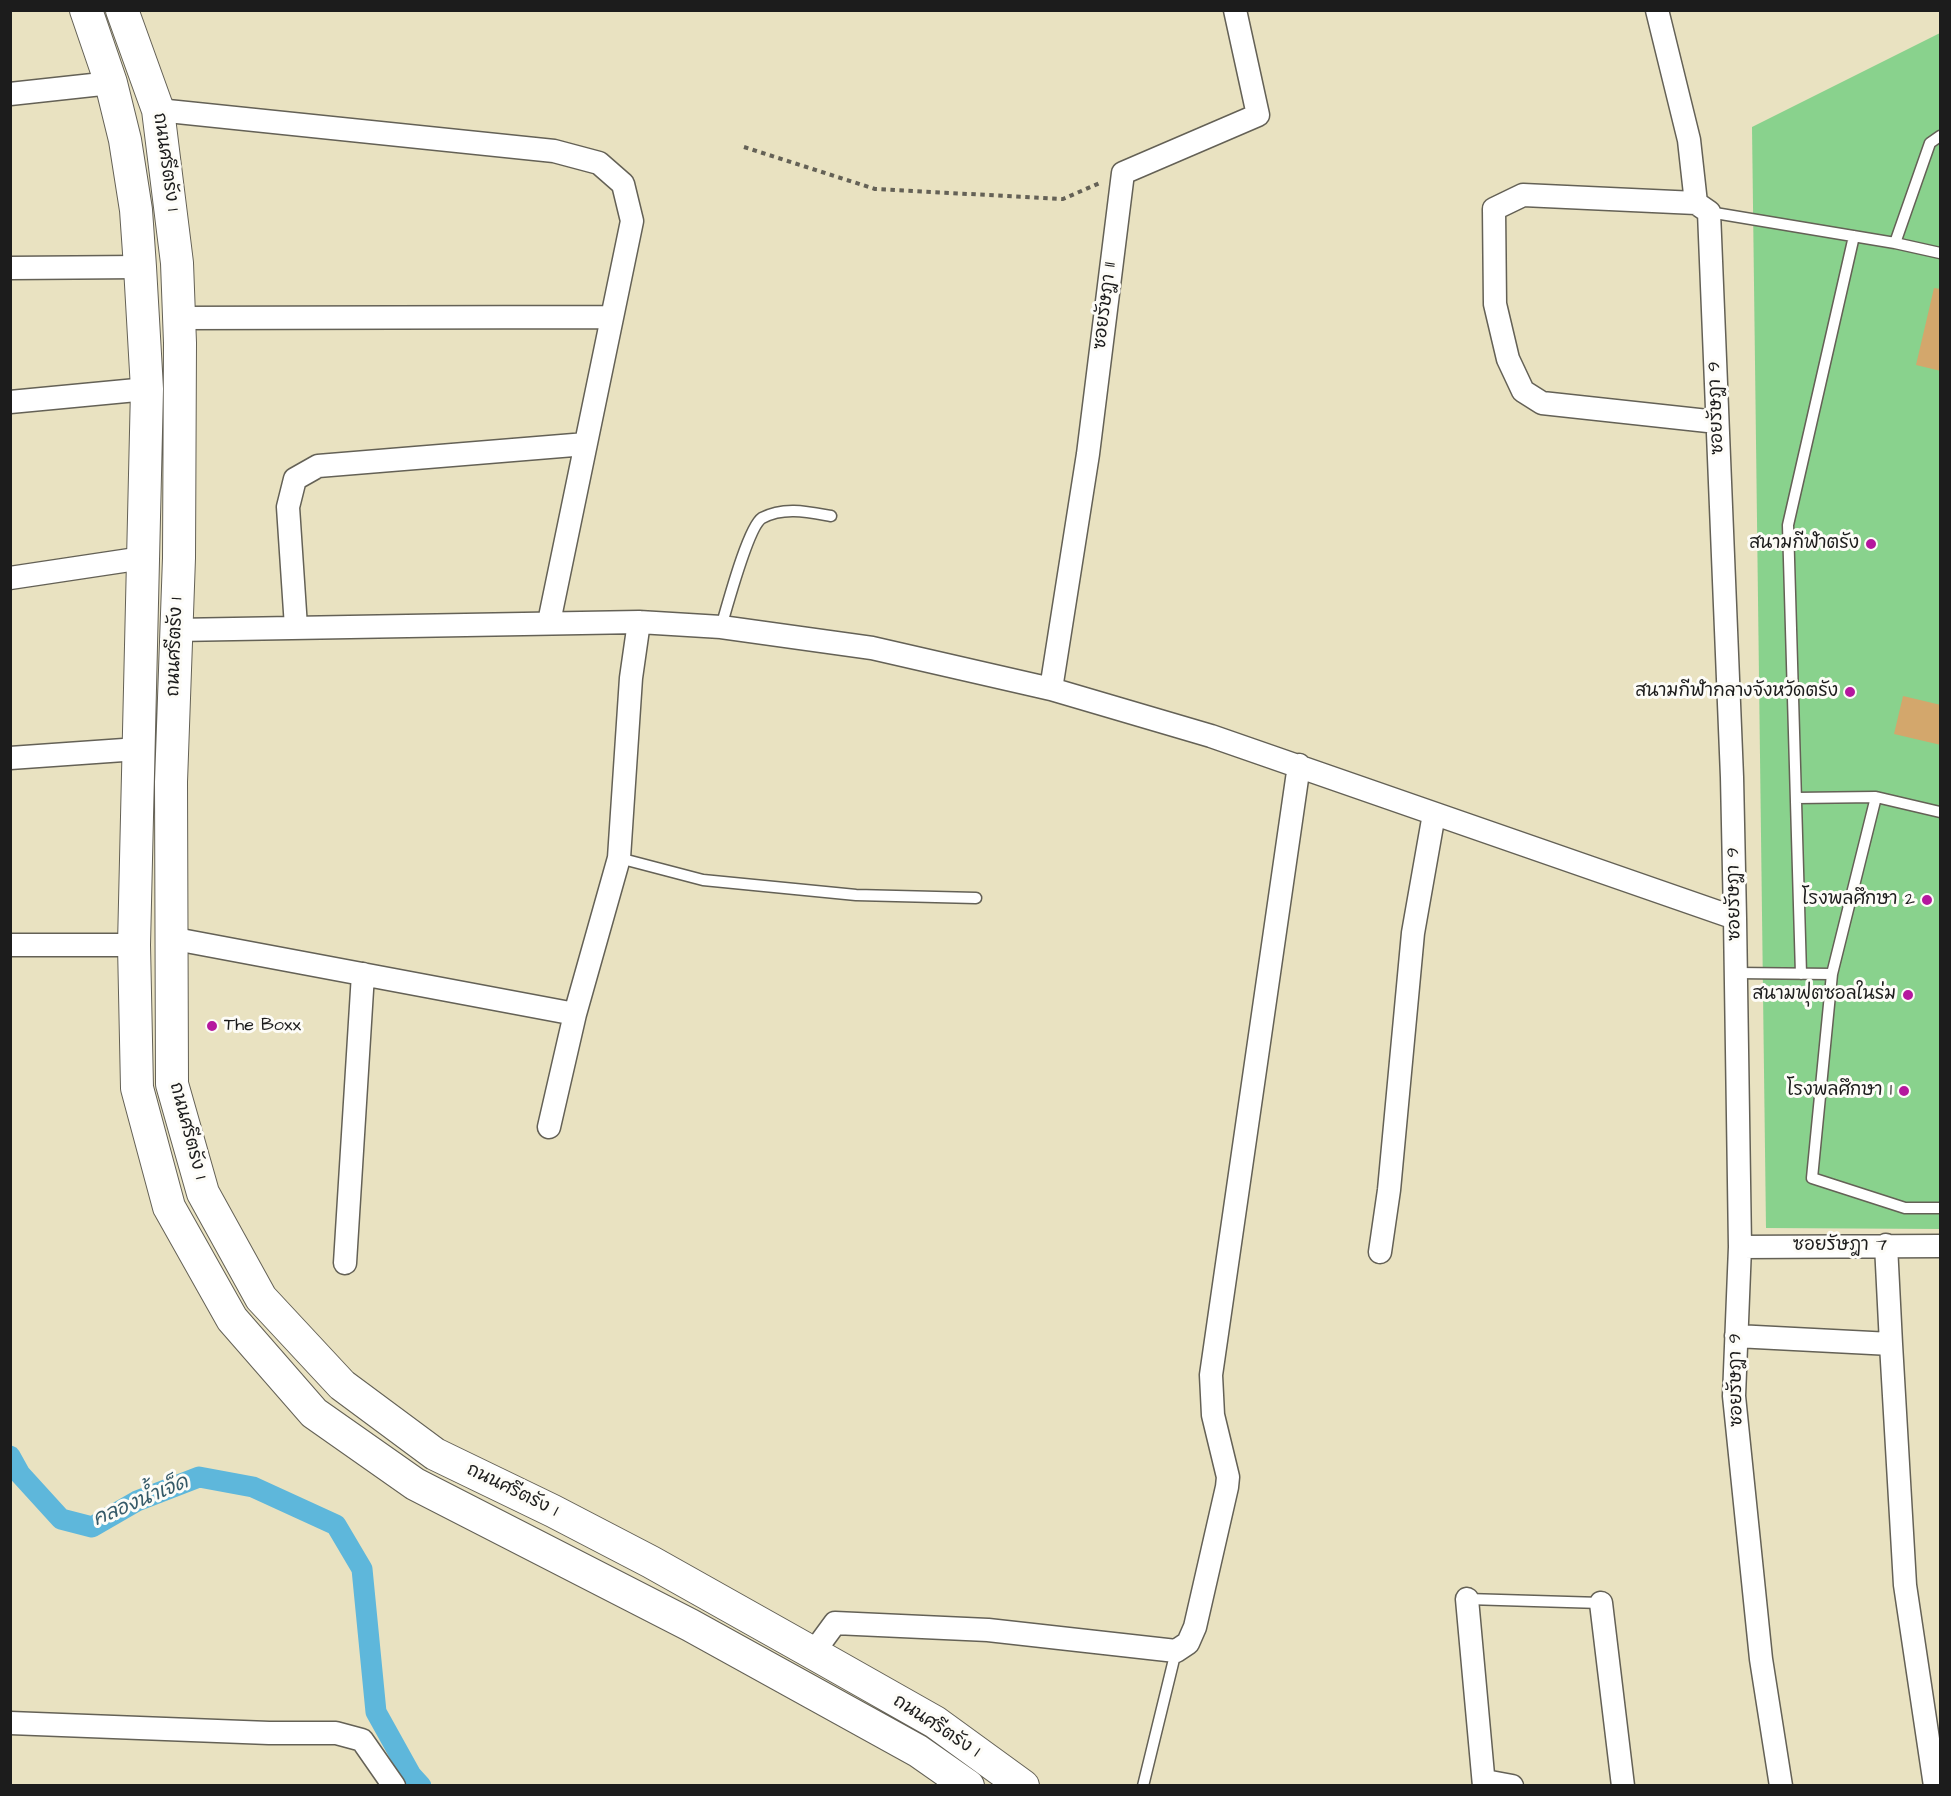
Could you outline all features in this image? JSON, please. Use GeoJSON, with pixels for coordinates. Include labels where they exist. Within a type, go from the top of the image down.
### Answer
{"type":"FeatureCollection","features":[{"type":"Feature","properties":{"kind":"street","name":"ถนนศรีตรัง 1"},"geometry":{"type":"LineString","coordinates":[[86,10],[111,83],[125,140],[136,210],[140,267],[147,389],[134,945],[137,1088],[169,1207],[232,1319],[315,1413],[415,1484],[690,1626],[918,1751],[968,1785]]}},
{"type":"Feature","properties":{"kind":"street","name":"ถนนศรีตรัง 1"},"geometry":{"type":"LineString","coordinates":[[122,10],[158,110],[174,224],[177,263],[179,546],[171,782],[172,1084],[203,1192],[261,1298],[342,1385],[435,1454],[651,1562],[936,1722],[1023,1785]]}},
{"type":"Feature","properties":{"kind":"street"},"geometry":{"type":"LineString","coordinates":[[1123,173],[1258,115],[1235,10]]}},
{"type":"Feature","properties":{"kind":"street","name":"ซอยรัษฎา 9"},"geometry":{"type":"LineString","coordinates":[[1657,10],[1689,140],[1702,208],[1717,422],[1736,918],[1740,1247],[1734,1396],[1761,1659],[1781,1785]]}},
{"type":"Feature","properties":{"kind":"street"},"geometry":{"type":"LineString","coordinates":[[10,94],[111,83]]}},
{"type":"Feature","properties":{"kind":"street"},"geometry":{"type":"LineString","coordinates":[[158,110],[554,151],[599,163],[623,184],[632,221],[549,622]]}},
{"type":"Feature","properties":{"kind":"street","name":"ซอยรัษฎา 11"},"geometry":{"type":"LineString","coordinates":[[1052,689],[1088,454],[1123,173]]}},
{"type":"Feature","properties":{"kind":"street"},"geometry":{"type":"LineString","coordinates":[[1702,208],[1522,195],[1494,209],[1496,304],[1508,359],[1518,381],[1523,391],[1542,403],[1717,422]]}},
{"type":"Feature","properties":{"kind":"street"},"geometry":{"type":"LineString","coordinates":[[10,268],[140,267]]}},
{"type":"Feature","properties":{"kind":"street"},"geometry":{"type":"LineString","coordinates":[[179,318],[612,317]]}},
{"type":"Feature","properties":{"kind":"street"},"geometry":{"type":"LineString","coordinates":[[10,402],[147,389]]}},
{"type":"Feature","properties":{"kind":"street"},"geometry":{"type":"LineString","coordinates":[[296,627],[288,507],[296,479],[318,466],[586,444]]}},
{"type":"Feature","properties":{"kind":"street"},"geometry":{"type":"LineString","coordinates":[[10,578],[143,558]]}},
{"type":"Feature","properties":{"kind":"street"},"geometry":{"type":"LineString","coordinates":[[176,630],[639,622],[721,627],[872,648],[1052,689],[1211,736],[1736,918]]}},
{"type":"Feature","properties":{"kind":"street"},"geometry":{"type":"LineString","coordinates":[[549,1127],[575,1014],[619,858],[631,678],[639,622]]}},
{"type":"Feature","properties":{"kind":"street"},"geometry":{"type":"LineString","coordinates":[[10,758],[138,749]]}},
{"type":"Feature","properties":{"kind":"street"},"geometry":{"type":"LineString","coordinates":[[813,1653],[836,1623],[988,1630],[1176,1651],[1188,1643],[1195,1627],[1227,1487],[1228,1477],[1213,1415],[1211,1375],[1299,765]]}},
{"type":"Feature","properties":{"kind":"street"},"geometry":{"type":"LineString","coordinates":[[1380,1252],[1389,1190],[1413,933],[1434,814]]}},
{"type":"Feature","properties":{"kind":"street"},"geometry":{"type":"LineString","coordinates":[[170,938],[575,1014]]}},
{"type":"Feature","properties":{"kind":"street"},"geometry":{"type":"LineString","coordinates":[[10,945],[134,945]]}},
{"type":"Feature","properties":{"kind":"street"},"geometry":{"type":"LineString","coordinates":[[345,1263],[363,974]]}},
{"type":"Feature","properties":{"kind":"street"},"geometry":{"type":"LineString","coordinates":[[1886,1245],[1905,1585],[1935,1785]]}},
{"type":"Feature","properties":{"kind":"street","name":"ซอยรัษฎา 7"},"geometry":{"type":"LineString","coordinates":[[1740,1247],[1941,1246]]}},
{"type":"Feature","properties":{"kind":"street"},"geometry":{"type":"LineString","coordinates":[[1736,1336],[1891,1344]]}},
{"type":"Feature","properties":{"kind":"street"},"geometry":{"type":"LineString","coordinates":[[1467,1599],[1485,1783],[1512,1785]]}},
{"type":"Feature","properties":{"kind":"street"},"geometry":{"type":"LineString","coordinates":[[1601,1603],[1623,1785]]}},
{"type":"Feature","properties":{"kind":"street"},"geometry":{"type":"LineString","coordinates":[[10,1723],[269,1733],[336,1732],[362,1740],[394,1785]]}},
{"type":"Feature","properties":{"kind":"lane"},"geometry":{"type":"LineString","coordinates":[[1895,243],[1930,143],[1941,136]]}},
{"type":"Feature","properties":{"kind":"lane"},"geometry":{"type":"LineString","coordinates":[[1702,208],[1941,253]]}},
{"type":"Feature","properties":{"kind":"lane"},"geometry":{"type":"LineString","coordinates":[[1801,974],[1788,525],[1854,236]]}},
{"type":"Feature","properties":{"kind":"lane"},"geometry":{"type":"LineString","coordinates":[[721,627],[750,536],[760,519],[778,512],[798,511],[831,516]]}},
{"type":"Feature","properties":{"kind":"lane"},"geometry":{"type":"LineString","coordinates":[[1796,798],[1876,797],[1941,812]]}},
{"type":"Feature","properties":{"kind":"lane"},"geometry":{"type":"LineString","coordinates":[[1876,797],[1832,974],[1812,1178],[1905,1208],[1941,1208]]}},
{"type":"Feature","properties":{"kind":"lane"},"geometry":{"type":"LineString","coordinates":[[619,858],[703,880],[856,895],[976,898]]}},
{"type":"Feature","properties":{"kind":"lane"},"geometry":{"type":"LineString","coordinates":[[1736,973],[1832,974]]}},
{"type":"Feature","properties":{"kind":"lane"},"geometry":{"type":"LineString","coordinates":[[1467,1599],[1601,1603]]}},
{"type":"Feature","properties":{"kind":"lane"},"geometry":{"type":"LineString","coordinates":[[1143,1785],[1176,1651]]}},
{"type":"Feature","properties":{"kind":"path"},"geometry":{"type":"LineString","coordinates":[[744,147],[875,189],[1063,199],[1123,173]]}},
{"type":"Feature","properties":{"kind":"green space","name":"สนามกีฬากลางจังหวัดตรัง"},"geometry":{"type":"Polygon","coordinates":[[[1940,33],[1940,1229],[1766,1228],[1752,127],[1940,33]]]}},
{"type":"Feature","properties":{"kind":"building"},"geometry":{"type":"Polygon","coordinates":[[[1934,288],[1941,289],[1941,371],[1916,365],[1934,288]]]}},
{"type":"Feature","properties":{"kind":"building"},"geometry":{"type":"Polygon","coordinates":[[[1903,696],[1941,705],[1941,745],[1894,734],[1903,696]]]}},
{"type":"Feature","properties":{"kind":"waterway","name":"คลองน้ำเจ็ด"},"geometry":{"type":"LineString","coordinates":[[10,1456],[20,1474],[61,1519],[92,1527],[137,1501],[199,1477],[253,1487],[336,1525],[362,1569],[376,1712],[411,1775],[421,1786]]}},
{"type":"Feature","properties":{"kind":"place","name":"สนามกีฬาตรัง"},"geometry":{"type":"Point","coordinates":[1871,544]}},
{"type":"Feature","properties":{"kind":"place","name":"สนามกีฬากลางจังหวัดตรัง"},"geometry":{"type":"Point","coordinates":[1850,692]}},
{"type":"Feature","properties":{"kind":"place","name":"โรงพลศึกษา 2"},"geometry":{"type":"Point","coordinates":[1927,900]}},
{"type":"Feature","properties":{"kind":"place","name":"สนามฟุตซอลในร่ม"},"geometry":{"type":"Point","coordinates":[1908,995]}},
{"type":"Feature","properties":{"kind":"place","name":"The Boxx"},"geometry":{"type":"Point","coordinates":[212,1026]}},
{"type":"Feature","properties":{"kind":"place","name":"โรงพลศึกษา 1"},"geometry":{"type":"Point","coordinates":[1904,1091]}}]}
